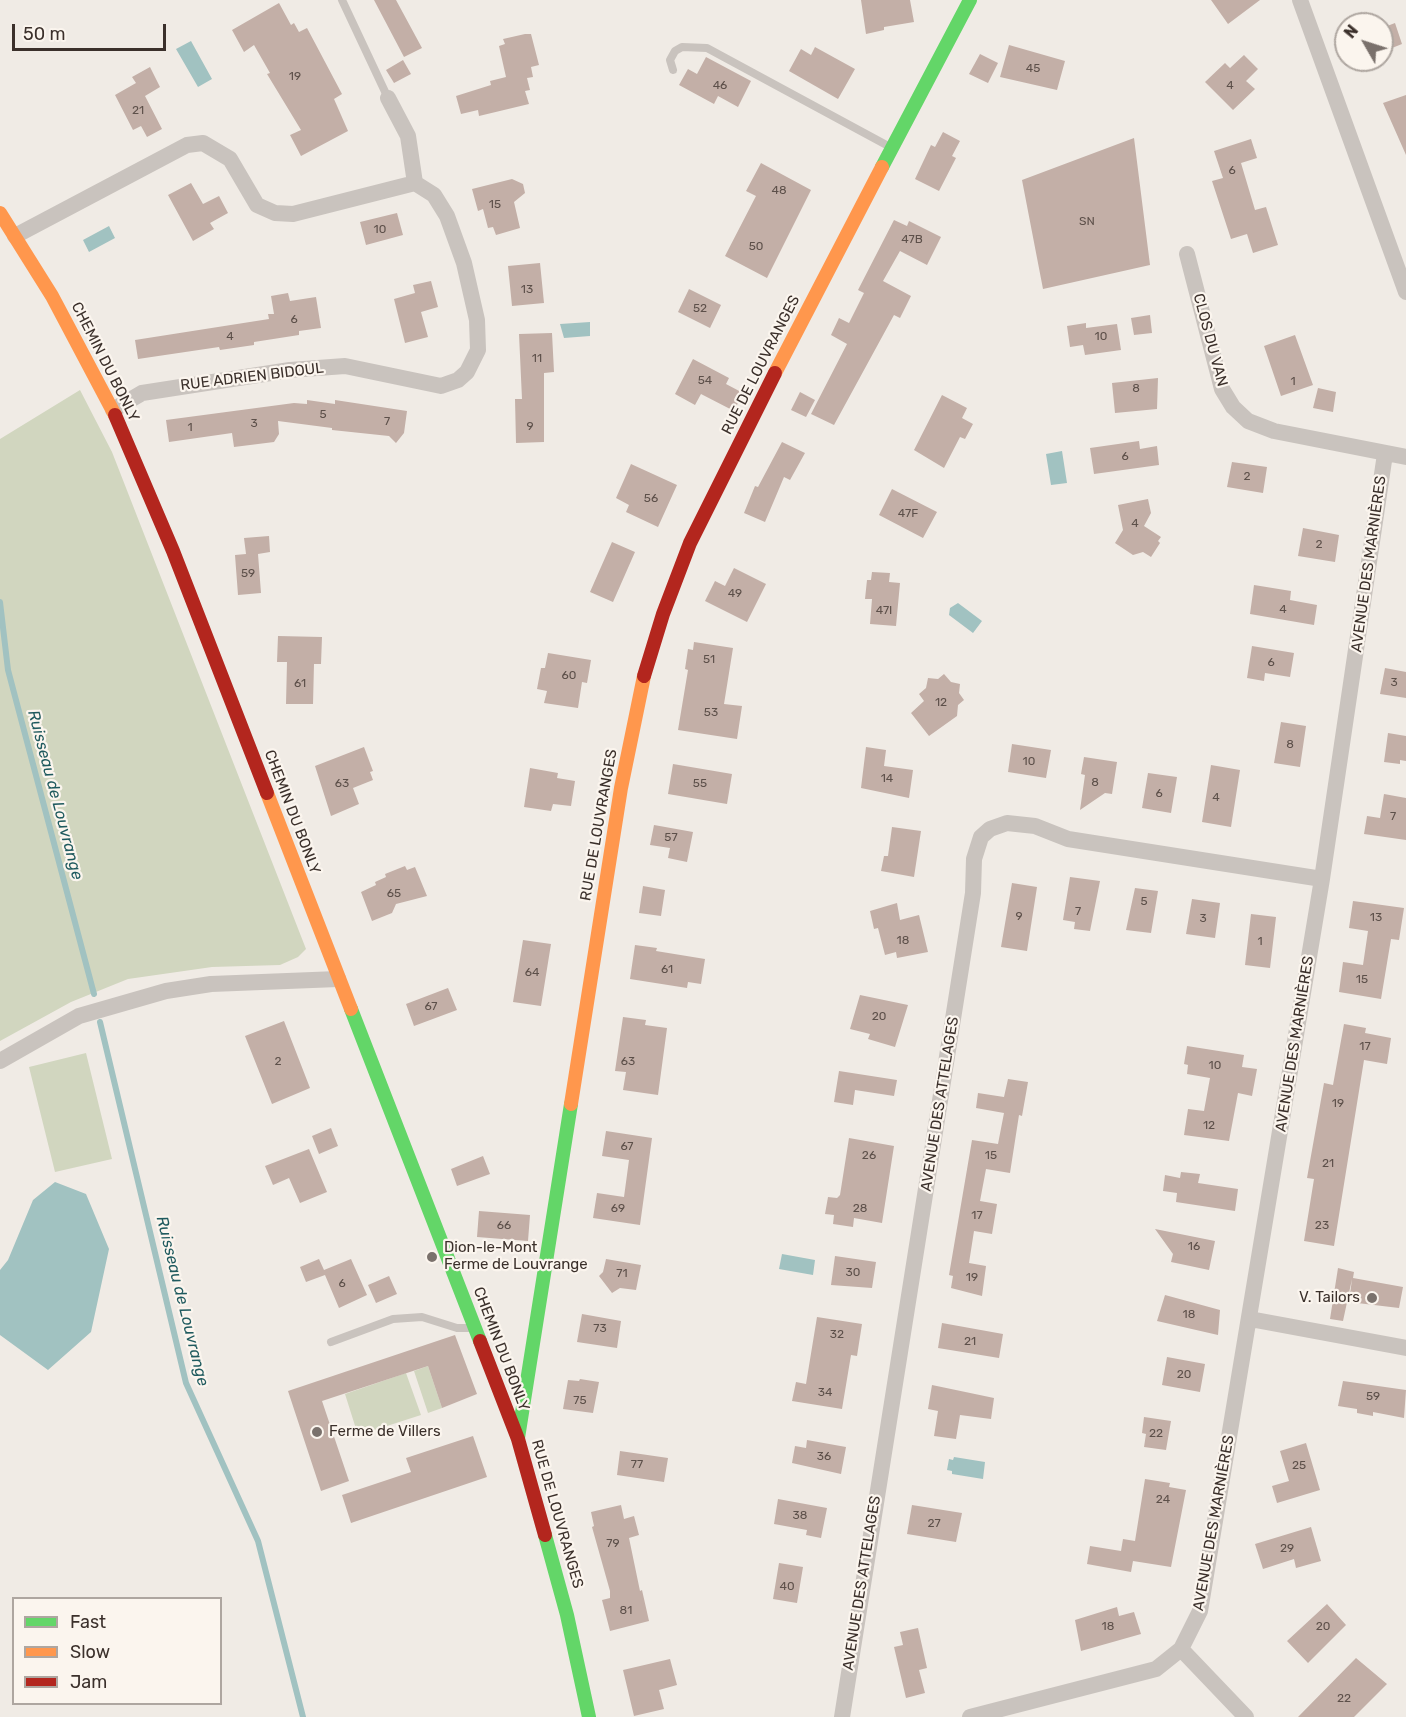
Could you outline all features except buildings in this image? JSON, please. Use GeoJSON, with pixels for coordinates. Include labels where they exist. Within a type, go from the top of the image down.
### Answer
{"type":"FeatureCollection","features":[{"type":"Feature","properties":{"kind":"street","name":"RUE DE LOUVRANGES"},"geometry":{"type":"LineString","coordinates":[[590,1717],[567,1615],[518,1439],[621,788],[646,671],[663,614],[690,543],[820,285],[970,0]]}},
{"type":"Feature","properties":{"kind":"street"},"geometry":{"type":"LineString","coordinates":[[1300,0],[1406,292]]}},
{"type":"Feature","properties":{"kind":"street"},"geometry":{"type":"LineString","coordinates":[[15,236],[187,145],[203,143],[224,154],[230,159],[257,205],[274,213],[294,214],[415,183],[408,136],[388,98]]}},
{"type":"Feature","properties":{"kind":"street","name":"RUE ADRIEN BIDOUL"},"geometry":{"type":"LineString","coordinates":[[113,410],[142,393],[290,370],[345,366],[441,386],[459,380],[467,372],[478,350],[477,320],[464,264],[447,216],[434,195],[415,183]]}},
{"type":"Feature","properties":{"kind":"street","name":"CHEMIN DU BONLY"},"geometry":{"type":"LineString","coordinates":[[0,213],[52,296],[113,410],[173,551],[518,1439]]}},
{"type":"Feature","properties":{"kind":"street","name":"CLOS DU VAN"},"geometry":{"type":"LineString","coordinates":[[1187,254],[1222,389],[1233,407],[1248,421],[1274,431],[1385,454]]}},
{"type":"Feature","properties":{"kind":"street","name":"AVENUE DES MARNIÈRES"},"geometry":{"type":"LineString","coordinates":[[1181,1649],[1200,1611],[1250,1319],[1322,879],[1385,454],[1406,457]]}},
{"type":"Feature","properties":{"kind":"street","name":"AVENUE DES ATTELAGES"},"geometry":{"type":"LineString","coordinates":[[842,1717],[973,893],[974,859],[981,837],[990,829],[1007,823],[1035,826],[1068,839],[1322,879]]}},
{"type":"Feature","properties":{"kind":"street"},"geometry":{"type":"LineString","coordinates":[[0,1061],[80,1016],[166,991],[211,984],[338,979]]}},
{"type":"Feature","properties":{"kind":"street"},"geometry":{"type":"LineString","coordinates":[[1250,1319],[1406,1348]]}},
{"type":"Feature","properties":{"kind":"street"},"geometry":{"type":"LineString","coordinates":[[970,1717],[1156,1670],[1181,1649],[1246,1717]]}},
{"type":"Feature","properties":{"kind":"lane"},"geometry":{"type":"LineString","coordinates":[[342,0],[388,98]]}},
{"type":"Feature","properties":{"kind":"lane"},"geometry":{"type":"LineString","coordinates":[[673,70],[670,60],[675,51],[682,47],[707,48],[893,149]]}},
{"type":"Feature","properties":{"kind":"lane"},"geometry":{"type":"LineString","coordinates":[[331,1342],[393,1319],[422,1317],[457,1328],[476,1328]]}},
{"type":"Feature","properties":{"kind":"green space"},"geometry":{"type":"Polygon","coordinates":[[[80,390],[112,452],[306,949],[298,957],[280,965],[212,967],[128,979],[71,1002],[0,1041],[0,439],[80,390]]]}},
{"type":"Feature","properties":{"kind":"green space"},"geometry":{"type":"Polygon","coordinates":[[[86,1053],[112,1159],[55,1172],[29,1067],[86,1053]]]}},
{"type":"Feature","properties":{"kind":"green space"},"geometry":{"type":"Polygon","coordinates":[[[428,1366],[442,1408],[428,1413],[414,1371],[428,1366]]]}},
{"type":"Feature","properties":{"kind":"green space"},"geometry":{"type":"Polygon","coordinates":[[[406,1373],[421,1415],[362,1434],[357,1432],[345,1394],[406,1373]]]}},
{"type":"Feature","properties":{"kind":"water"},"geometry":{"type":"Polygon","coordinates":[[[191,41],[212,79],[198,87],[176,49],[191,41]]]}},
{"type":"Feature","properties":{"kind":"water"},"geometry":{"type":"Polygon","coordinates":[[[109,226],[115,238],[89,252],[83,240],[109,226]]]}},
{"type":"Feature","properties":{"kind":"water"},"geometry":{"type":"Polygon","coordinates":[[[590,322],[590,336],[564,338],[560,324],[590,322]]]}},
{"type":"Feature","properties":{"kind":"water"},"geometry":{"type":"Polygon","coordinates":[[[1062,451],[1067,483],[1051,485],[1046,454],[1062,451]]]}},
{"type":"Feature","properties":{"kind":"water"},"geometry":{"type":"Polygon","coordinates":[[[958,603],[982,621],[973,633],[949,615],[950,608],[958,603]]]}},
{"type":"Feature","properties":{"kind":"water"},"geometry":{"type":"Polygon","coordinates":[[[55,1182],[86,1194],[109,1249],[91,1332],[48,1370],[0,1335],[0,1270],[8,1260],[33,1200],[55,1182]]]}},
{"type":"Feature","properties":{"kind":"water"},"geometry":{"type":"Polygon","coordinates":[[[782,1254],[815,1260],[813,1275],[779,1269],[782,1254]]]}},
{"type":"Feature","properties":{"kind":"water"},"geometry":{"type":"Polygon","coordinates":[[[954,1457],[985,1462],[983,1479],[952,1474],[952,1471],[947,1470],[949,1459],[953,1460],[954,1457]]]}},
{"type":"Feature","properties":{"kind":"waterway","name":"Ruisseau de Louvrange"},"geometry":{"type":"LineString","coordinates":[[0,602],[8,670],[94,994]]}},
{"type":"Feature","properties":{"kind":"waterway","name":"Ruisseau de Louvrange"},"geometry":{"type":"LineString","coordinates":[[100,1022],[186,1383],[258,1541],[303,1717]]}},
{"type":"Feature","properties":{"kind":"traffic: fast"},"geometry":{"type":"LineString","coordinates":[[882,167],[970,0]]}},
{"type":"Feature","properties":{"kind":"traffic: fast"},"geometry":{"type":"LineString","coordinates":[[351,1009],[480,1341]]}},
{"type":"Feature","properties":{"kind":"traffic: fast"},"geometry":{"type":"LineString","coordinates":[[518,1438],[571,1104]]}},
{"type":"Feature","properties":{"kind":"traffic: fast"},"geometry":{"type":"LineString","coordinates":[[545,1535],[567,1615],[589,1717]]}},
{"type":"Feature","properties":{"kind":"traffic: slow"},"geometry":{"type":"LineString","coordinates":[[775,373],[882,167]]}},
{"type":"Feature","properties":{"kind":"traffic: slow"},"geometry":{"type":"LineString","coordinates":[[0,213],[52,296],[115,415]]}},
{"type":"Feature","properties":{"kind":"traffic: slow"},"geometry":{"type":"LineString","coordinates":[[571,1104],[621,788],[644,676]]}},
{"type":"Feature","properties":{"kind":"traffic: slow"},"geometry":{"type":"LineString","coordinates":[[267,793],[351,1009]]}},
{"type":"Feature","properties":{"kind":"traffic: jam"},"geometry":{"type":"LineString","coordinates":[[644,676],[663,614],[690,543],[775,373]]}},
{"type":"Feature","properties":{"kind":"traffic: jam"},"geometry":{"type":"LineString","coordinates":[[115,415],[173,551],[267,793]]}},
{"type":"Feature","properties":{"kind":"traffic: jam"},"geometry":{"type":"LineString","coordinates":[[480,1341],[518,1439],[545,1535]]}},
{"type":"Feature","properties":{"kind":"place","name":"Dion-le-Mont Ferme de Louvrange"},"geometry":{"type":"Point","coordinates":[432,1257]}},
{"type":"Feature","properties":{"kind":"place","name":"V. Tailors"},"geometry":{"type":"Point","coordinates":[1372,1298]}},
{"type":"Feature","properties":{"kind":"place","name":"Ferme de Villers"},"geometry":{"type":"Point","coordinates":[317,1432]}}]}
